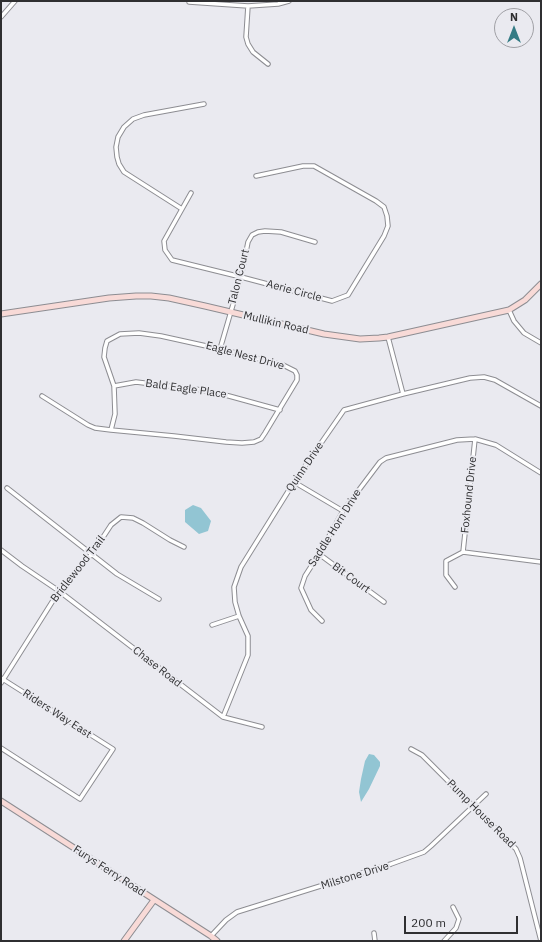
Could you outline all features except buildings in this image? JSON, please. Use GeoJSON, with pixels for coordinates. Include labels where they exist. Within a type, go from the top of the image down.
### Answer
{"type":"FeatureCollection","features":[{"type":"Feature","properties":{"kind":"street"},"geometry":{"type":"LineString","coordinates":[[1,17],[15,1]]}},
{"type":"Feature","properties":{"kind":"street"},"geometry":{"type":"LineString","coordinates":[[189,2],[248,6],[278,4],[289,1]]}},
{"type":"Feature","properties":{"kind":"street"},"geometry":{"type":"LineString","coordinates":[[248,6],[246,37],[248,44],[253,52],[268,64]]}},
{"type":"Feature","properties":{"kind":"street"},"geometry":{"type":"LineString","coordinates":[[182,209],[124,172],[117,156],[116,147],[118,137],[124,127],[133,119],[144,115],[204,104]]}},
{"type":"Feature","properties":{"kind":"street","name":"Aerie Circle"},"geometry":{"type":"LineString","coordinates":[[191,193],[164,241],[165,250],[172,260],[332,301],[348,295],[384,236],[388,226],[384,207],[376,200],[314,166],[303,166],[256,176]]}},
{"type":"Feature","properties":{"kind":"street","name":"Talon Court"},"geometry":{"type":"LineString","coordinates":[[220,349],[241,277],[248,242],[252,235],[265,231],[281,232],[315,242]]}},
{"type":"Feature","properties":{"kind":"street","name":"Mullikin Road"},"geometry":{"type":"LineString","coordinates":[[1,314],[109,298],[136,296],[169,298],[360,340],[388,337],[509,310],[525,300],[541,284]]}},
{"type":"Feature","properties":{"kind":"street"},"geometry":{"type":"LineString","coordinates":[[509,310],[514,321],[524,333],[541,343]]}},
{"type":"Feature","properties":{"kind":"street","name":"Eagle Nest Drive"},"geometry":{"type":"LineString","coordinates":[[42,396],[95,428],[111,430],[174,436],[226,442],[254,442],[261,439],[266,433],[280,410],[297,380],[295,372],[283,365],[161,336],[140,333],[120,334],[107,341],[104,356],[114,386],[115,414],[111,430]]}},
{"type":"Feature","properties":{"kind":"street"},"geometry":{"type":"LineString","coordinates":[[388,337],[403,394]]}},
{"type":"Feature","properties":{"kind":"street","name":"Quinn Drive"},"geometry":{"type":"LineString","coordinates":[[223,717],[248,656],[248,636],[239,616],[235,602],[234,587],[241,567],[294,482],[344,410],[470,378],[484,377],[495,380],[541,406]]}},
{"type":"Feature","properties":{"kind":"street","name":"Bald Eagle Place"},"geometry":{"type":"LineString","coordinates":[[114,386],[136,382],[202,390],[280,410]]}},
{"type":"Feature","properties":{"kind":"street","name":"Saddle Horn Drive"},"geometry":{"type":"LineString","coordinates":[[322,621],[311,610],[301,588],[305,576],[343,511],[380,462],[386,458],[456,440],[475,439],[496,445],[541,473]]}},
{"type":"Feature","properties":{"kind":"street","name":"Foxhound Drive"},"geometry":{"type":"LineString","coordinates":[[463,552],[475,439]]}},
{"type":"Feature","properties":{"kind":"street"},"geometry":{"type":"LineString","coordinates":[[294,482],[343,511]]}},
{"type":"Feature","properties":{"kind":"street"},"geometry":{"type":"LineString","coordinates":[[8,488],[117,574],[159,599]]}},
{"type":"Feature","properties":{"kind":"street","name":"Bridlewood Trail"},"geometry":{"type":"LineString","coordinates":[[2,680],[59,591],[92,554],[111,525],[121,517],[133,518],[184,547]]}},
{"type":"Feature","properties":{"kind":"street","name":"Chase Road"},"geometry":{"type":"LineString","coordinates":[[1,550],[59,591],[223,717],[262,727]]}},
{"type":"Feature","properties":{"kind":"street"},"geometry":{"type":"LineString","coordinates":[[455,587],[446,574],[446,561],[463,552],[541,562]]}},
{"type":"Feature","properties":{"kind":"street","name":"Bit Court"},"geometry":{"type":"LineString","coordinates":[[319,554],[384,602]]}},
{"type":"Feature","properties":{"kind":"street"},"geometry":{"type":"LineString","coordinates":[[212,625],[239,616]]}},
{"type":"Feature","properties":{"kind":"street","name":"Riders Way East"},"geometry":{"type":"LineString","coordinates":[[1,748],[80,799],[113,750],[2,680]]}},
{"type":"Feature","properties":{"kind":"street","name":"Pump House Road"},"geometry":{"type":"LineString","coordinates":[[411,749],[422,755],[516,849],[520,858],[541,941]]}},
{"type":"Feature","properties":{"kind":"street","name":"Milstone Drive"},"geometry":{"type":"LineString","coordinates":[[211,936],[226,920],[237,912],[391,864],[424,852],[486,794]]}},
{"type":"Feature","properties":{"kind":"street","name":"Furys Ferry Road"},"geometry":{"type":"LineString","coordinates":[[1,801],[217,941]]}},
{"type":"Feature","properties":{"kind":"street"},"geometry":{"type":"LineString","coordinates":[[124,941],[154,900]]}},
{"type":"Feature","properties":{"kind":"street"},"geometry":{"type":"LineString","coordinates":[[444,941],[456,928],[459,919],[453,907]]}},
{"type":"Feature","properties":{"kind":"street"},"geometry":{"type":"LineString","coordinates":[[374,932],[375,941]]}},
{"type":"Feature","properties":{"kind":"water"},"geometry":{"type":"Polygon","coordinates":[[[193,505],[201,508],[211,521],[208,531],[199,534],[185,522],[185,510],[193,505]]]}},
{"type":"Feature","properties":{"kind":"water"},"geometry":{"type":"Polygon","coordinates":[[[369,754],[374,755],[380,762],[380,766],[361,802],[359,792],[361,779],[365,761],[369,754]]]}}]}
